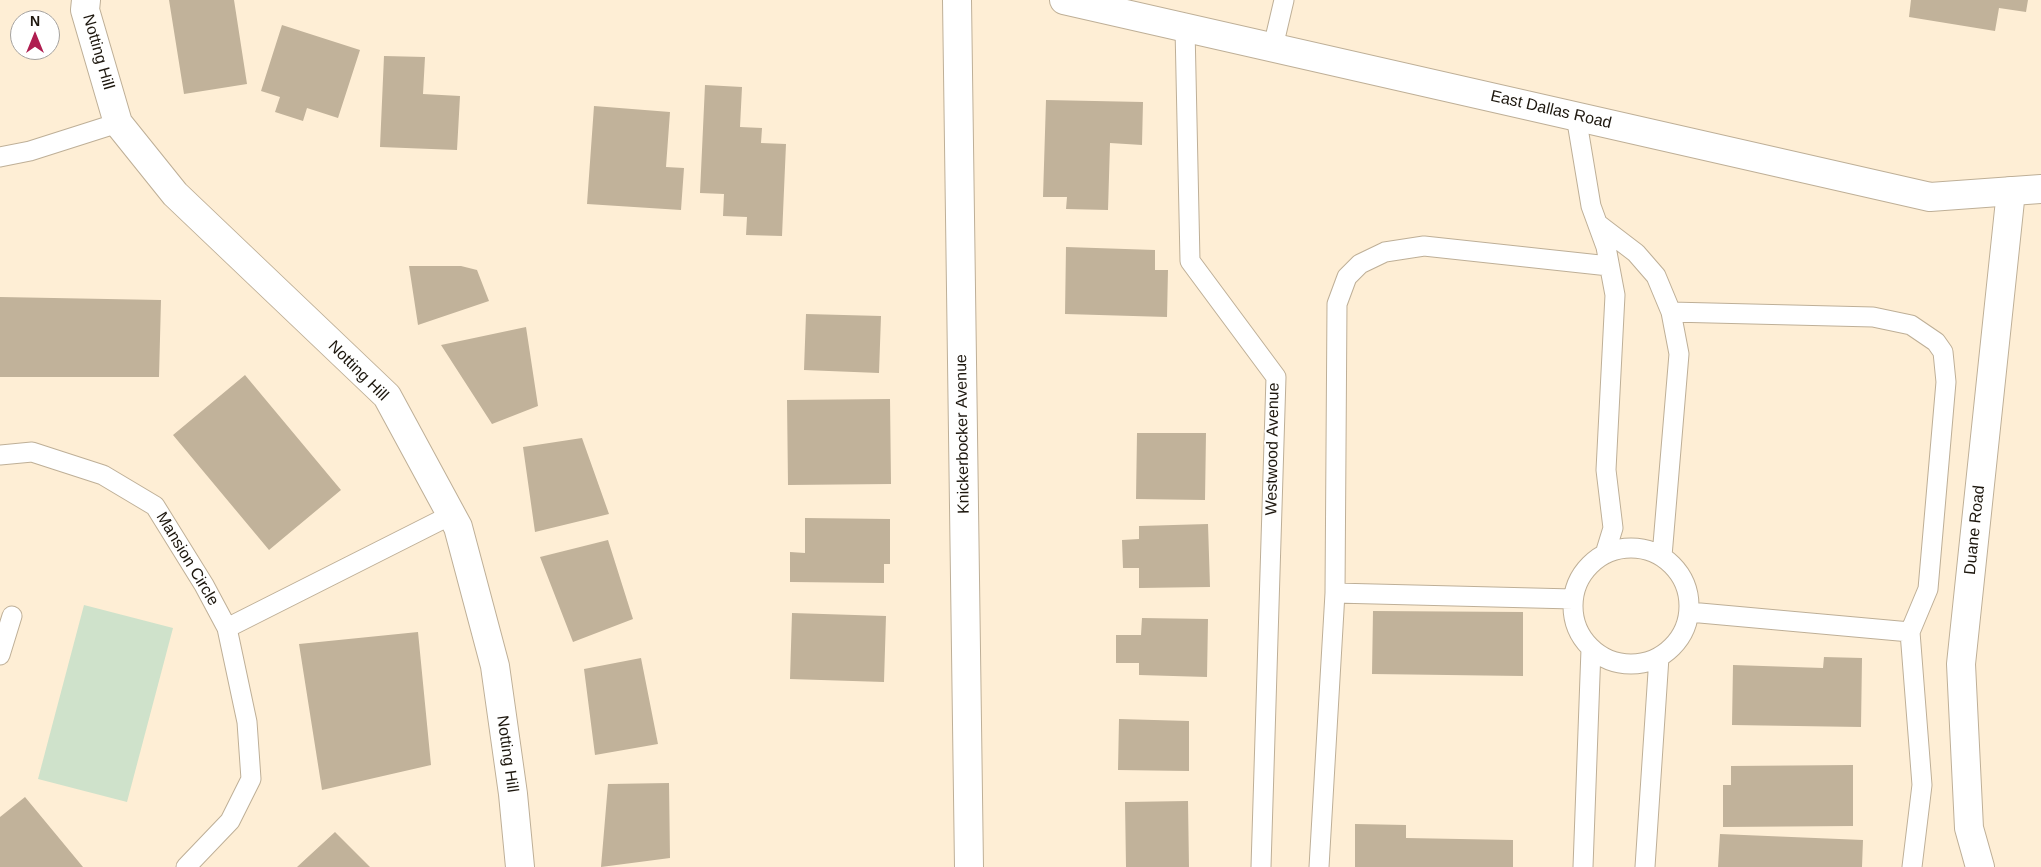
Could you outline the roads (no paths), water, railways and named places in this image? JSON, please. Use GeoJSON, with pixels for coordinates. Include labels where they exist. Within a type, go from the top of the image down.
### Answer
{"type":"FeatureCollection","features":[{"type":"Feature","properties":{"kind":"street","name":"Notting Hill"},"geometry":{"type":"LineString","coordinates":[[86,0],[85,10],[118,123],[175,194],[387,396],[458,527],[494,666],[513,794],[520,867]]}},
{"type":"Feature","properties":{"kind":"street","name":"Knickerbocker Avenue"},"geometry":{"type":"LineString","coordinates":[[957,0],[968,867]]}},
{"type":"Feature","properties":{"kind":"street","name":"East Dallas Road"},"geometry":{"type":"LineString","coordinates":[[1064,0],[1106,5],[1185,28],[1930,196],[2041,190]]}},
{"type":"Feature","properties":{"kind":"street","name":"Duane Road"},"geometry":{"type":"LineString","coordinates":[[1980,867],[1969,828],[1961,664],[2011,192]]}},
{"type":"Feature","properties":{"kind":"lane"},"geometry":{"type":"LineString","coordinates":[[1273,47],[1284,0]]}},
{"type":"Feature","properties":{"kind":"lane","name":"Westwood Avenue"},"geometry":{"type":"LineString","coordinates":[[1185,28],[1190,261],[1276,377],[1261,867]]}},
{"type":"Feature","properties":{"kind":"lane"},"geometry":{"type":"LineString","coordinates":[[1576,116],[1591,206],[1606,247],[1615,295],[1606,470],[1613,528],[1605,554]]}},
{"type":"Feature","properties":{"kind":"lane"},"geometry":{"type":"LineString","coordinates":[[0,157],[30,151],[118,123]]}},
{"type":"Feature","properties":{"kind":"lane"},"geometry":{"type":"LineString","coordinates":[[1598,224],[1636,253],[1656,276],[1671,312],[1679,354],[1662,556]]}},
{"type":"Feature","properties":{"kind":"lane"},"geometry":{"type":"LineString","coordinates":[[1319,867],[1335,593],[1337,304],[1348,277],[1360,264],[1385,252],[1424,246],[1609,266]]}},
{"type":"Feature","properties":{"kind":"lane"},"geometry":{"type":"LineString","coordinates":[[1671,312],[1873,317],[1911,325],[1936,342],[1943,352],[1946,382],[1928,589],[1910,632],[1922,786],[1912,867]]}},
{"type":"Feature","properties":{"kind":"lane","name":"Mansion Circle"},"geometry":{"type":"LineString","coordinates":[[0,455],[32,452],[103,475],[155,506],[204,585],[227,628],[247,722],[251,779],[230,821],[186,867]]}},
{"type":"Feature","properties":{"kind":"lane"},"geometry":{"type":"LineString","coordinates":[[227,628],[451,515]]}},
{"type":"Feature","properties":{"kind":"lane"},"geometry":{"type":"LineString","coordinates":[[1624,548],[1643,549],[1662,556],[1678,571],[1687,590],[1689,612],[1685,630],[1674,646],[1659,658],[1636,664],[1612,661],[1591,648],[1580,635],[1574,617],[1573,599],[1583,573],[1605,554],[1624,548]]}},
{"type":"Feature","properties":{"kind":"lane"},"geometry":{"type":"LineString","coordinates":[[1335,593],[1573,599]]}},
{"type":"Feature","properties":{"kind":"lane"},"geometry":{"type":"LineString","coordinates":[[1689,612],[1910,632]]}},
{"type":"Feature","properties":{"kind":"lane"},"geometry":{"type":"LineString","coordinates":[[0,655],[12,616]]}},
{"type":"Feature","properties":{"kind":"lane"},"geometry":{"type":"LineString","coordinates":[[1583,867],[1591,648]]}},
{"type":"Feature","properties":{"kind":"lane"},"geometry":{"type":"LineString","coordinates":[[1644,867],[1659,658]]}}]}
